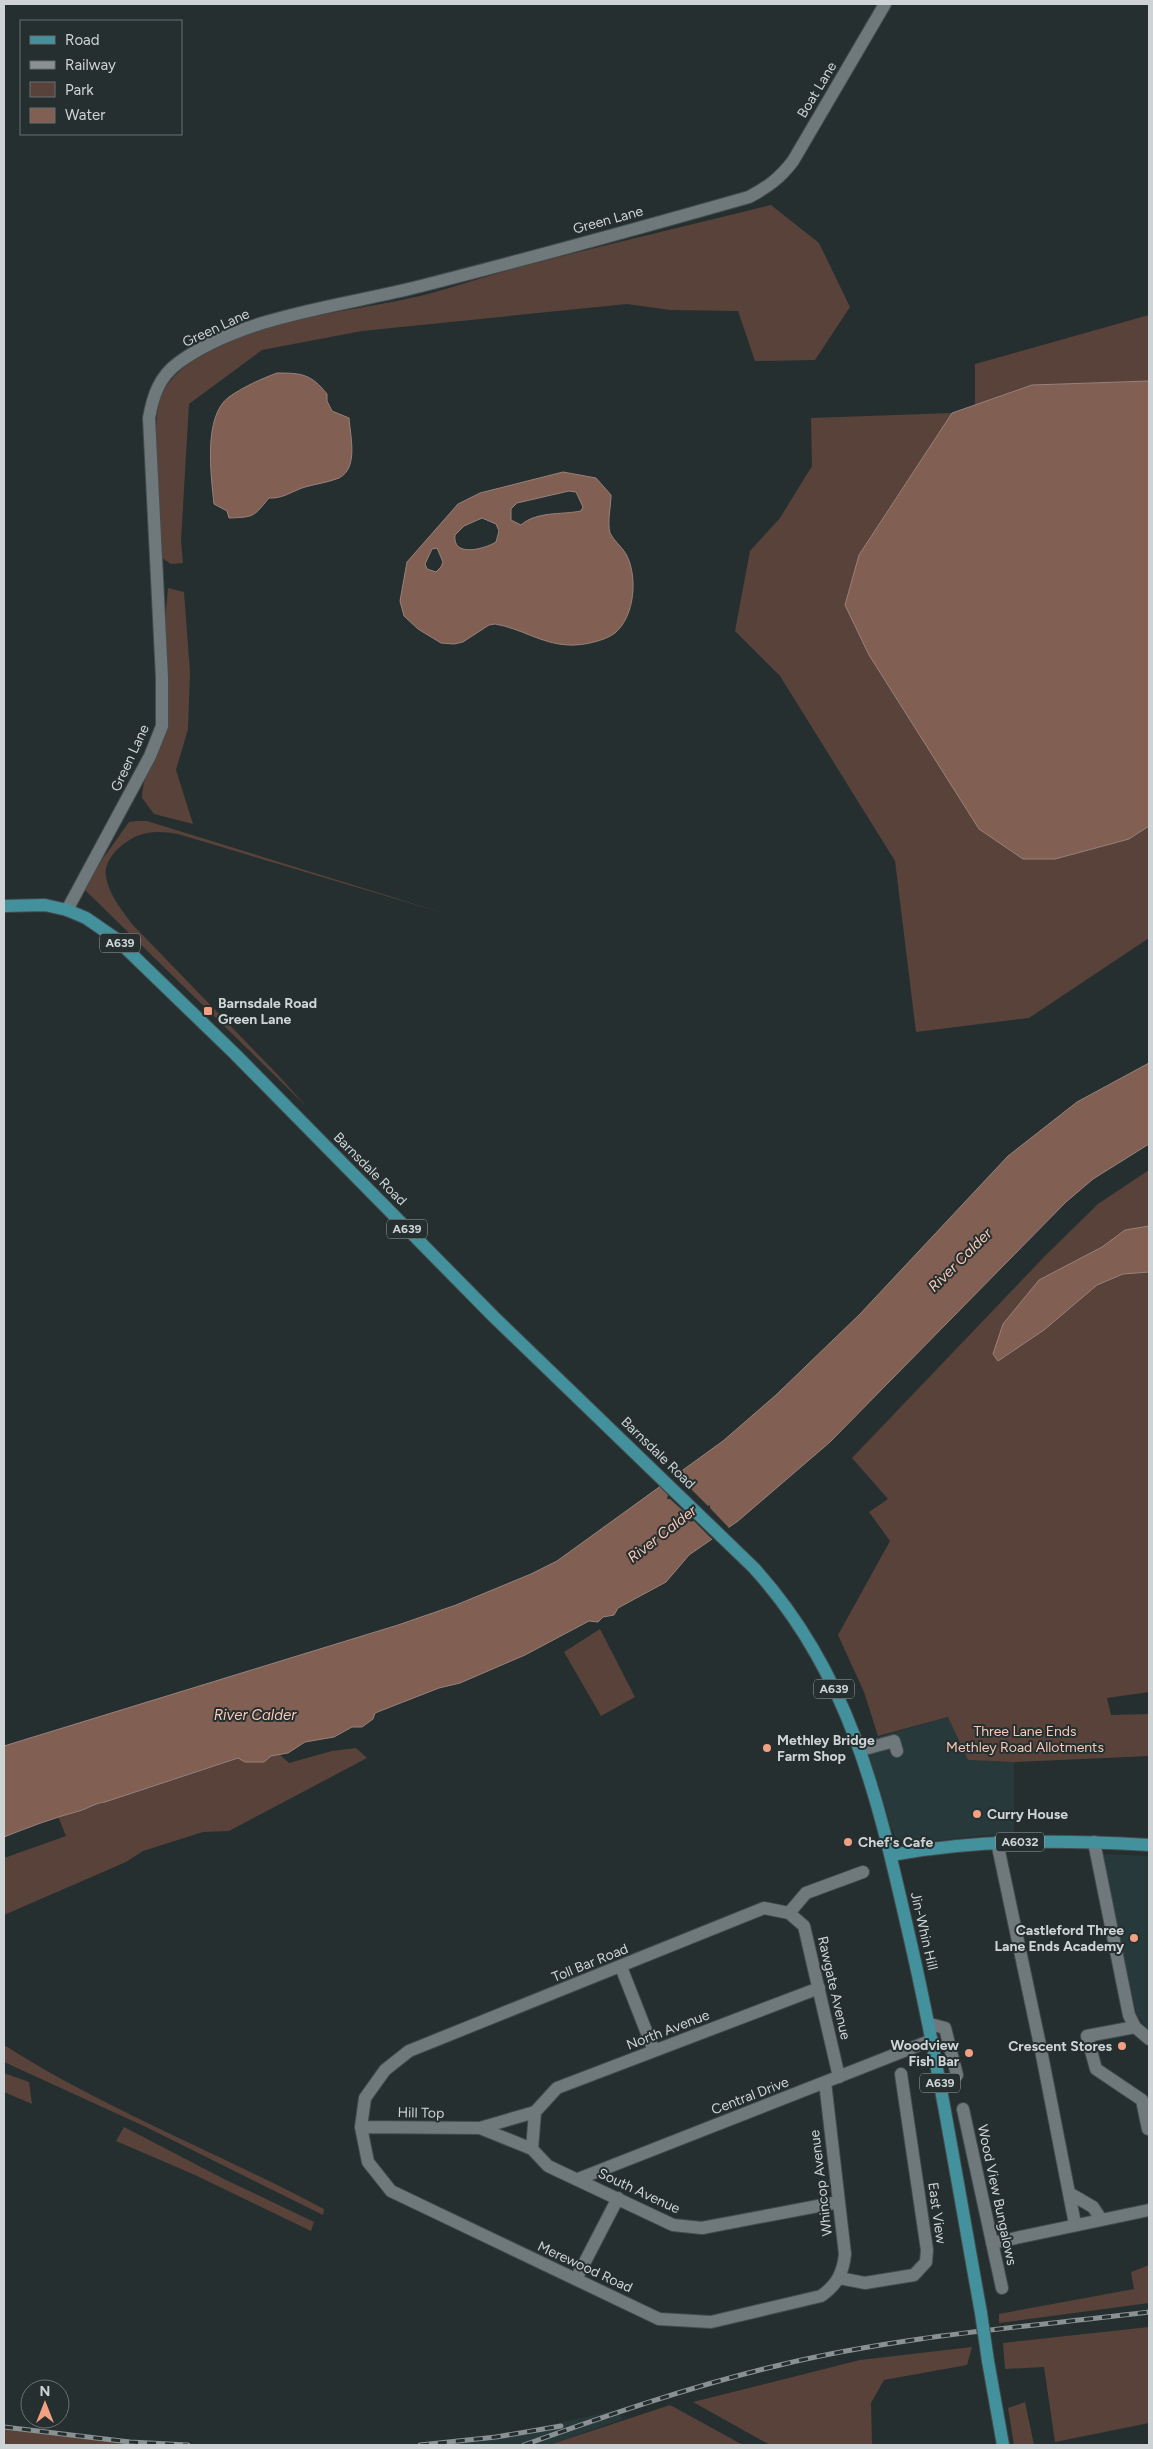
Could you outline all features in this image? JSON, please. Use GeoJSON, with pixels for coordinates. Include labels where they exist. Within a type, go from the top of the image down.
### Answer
{"type":"FeatureCollection","features":[{"type":"Feature","properties":{"kind":"main road","name":"Barnsdale Road"},"geometry":{"type":"LineString","coordinates":[[4,906],[45,905],[67,910],[101,927],[235,1054],[494,1317],[732,1547]]}},
{"type":"Feature","properties":{"kind":"main road","name":"Jin-Whin Hill"},"geometry":{"type":"LineString","coordinates":[[732,1547],[754,1568],[785,1604],[817,1652],[861,1750],[875,1791],[930,2024],[1003,2445]]}},
{"type":"Feature","properties":{"kind":"main road","name":"A6032"},"geometry":{"type":"LineString","coordinates":[[891,1855],[935,1847],[997,1842],[1094,1842],[1149,1845]]}},
{"type":"Feature","properties":{"kind":"street","name":"Boat Lane"},"geometry":{"type":"LineString","coordinates":[[769,187],[793,161],[885,4]]}},
{"type":"Feature","properties":{"kind":"street","name":"Green Lane"},"geometry":{"type":"LineString","coordinates":[[67,910],[150,756],[162,726],[162,668],[149,418],[157,386],[165,376],[177,364],[192,354],[260,323],[430,284],[742,199],[769,187]]}},
{"type":"Feature","properties":{"kind":"street"},"geometry":{"type":"LineString","coordinates":[[861,1750],[894,1741],[897,1751]]}},
{"type":"Feature","properties":{"kind":"street"},"geometry":{"type":"LineString","coordinates":[[997,1842],[1075,2224]]}},
{"type":"Feature","properties":{"kind":"street"},"geometry":{"type":"LineString","coordinates":[[1094,1842],[1129,2015],[1135,2027],[1149,2039]]}},
{"type":"Feature","properties":{"kind":"street"},"geometry":{"type":"LineString","coordinates":[[790,1913],[806,1893],[863,1872]]}},
{"type":"Feature","properties":{"kind":"street","name":"Toll Bar Road"},"geometry":{"type":"LineString","coordinates":[[361,2127],[365,2098],[385,2070],[408,2051],[764,1908],[790,1913]]}},
{"type":"Feature","properties":{"kind":"street","name":"Rawgate Avenue"},"geometry":{"type":"LineString","coordinates":[[790,1913],[804,1926],[839,2077]]}},
{"type":"Feature","properties":{"kind":"street"},"geometry":{"type":"LineString","coordinates":[[621,1967],[654,2051]]}},
{"type":"Feature","properties":{"kind":"street","name":"North Avenue"},"geometry":{"type":"LineString","coordinates":[[535,2112],[557,2088],[819,1988]]}},
{"type":"Feature","properties":{"kind":"street"},"geometry":{"type":"LineString","coordinates":[[930,2024],[945,2028],[957,2075]]}},
{"type":"Feature","properties":{"kind":"street"},"geometry":{"type":"LineString","coordinates":[[1135,2027],[1087,2036],[1096,2069],[1142,2100],[1148,2129]]}},
{"type":"Feature","properties":{"kind":"street","name":"Central Drive"},"geometry":{"type":"LineString","coordinates":[[578,2180],[932,2040]]}},
{"type":"Feature","properties":{"kind":"street","name":"East View"},"geometry":{"type":"LineString","coordinates":[[839,2278],[865,2283],[914,2275],[926,2262],[927,2250],[901,2074]]}},
{"type":"Feature","properties":{"kind":"street","name":"Whincop Avenue"},"geometry":{"type":"LineString","coordinates":[[825,2082],[845,2254],[844,2266],[839,2278]]}},
{"type":"Feature","properties":{"kind":"street","name":"Wood View Bungalows"},"geometry":{"type":"LineString","coordinates":[[963,2109],[1002,2288]]}},
{"type":"Feature","properties":{"kind":"street"},"geometry":{"type":"LineString","coordinates":[[532,2149],[535,2112]]}},
{"type":"Feature","properties":{"kind":"street","name":"Hill Top"},"geometry":{"type":"LineString","coordinates":[[361,2127],[480,2128],[535,2112]]}},
{"type":"Feature","properties":{"kind":"street","name":"Merewood Road"},"geometry":{"type":"LineString","coordinates":[[361,2127],[368,2162],[391,2191],[659,2319],[711,2322],[821,2296],[834,2287],[839,2278]]}},
{"type":"Feature","properties":{"kind":"street","name":"Hill Top"},"geometry":{"type":"LineString","coordinates":[[480,2128],[532,2149]]}},
{"type":"Feature","properties":{"kind":"street","name":"South Avenue"},"geometry":{"type":"LineString","coordinates":[[532,2149],[548,2166],[673,2225],[702,2228],[839,2202]]}},
{"type":"Feature","properties":{"kind":"street"},"geometry":{"type":"LineString","coordinates":[[1069,2193],[1093,2207],[1102,2219]]}},
{"type":"Feature","properties":{"kind":"street"},"geometry":{"type":"LineString","coordinates":[[576,2279],[618,2198]]}},
{"type":"Feature","properties":{"kind":"street"},"geometry":{"type":"LineString","coordinates":[[992,2243],[1060,2230],[1075,2224],[1149,2210]]}},
{"type":"Feature","properties":{"kind":"shaded area"},"geometry":{"type":"Polygon","coordinates":[[[949,1717],[968,1760],[1014,1762],[1014,1832],[905,1844],[895,1836],[891,1827],[864,1741],[949,1717]]]}},
{"type":"Feature","properties":{"kind":"shaded area","name":"Castleford Three Lane Ends Academy"},"geometry":{"type":"Polygon","coordinates":[[[1105,1854],[1149,1856],[1149,2031],[1137,2015],[1101,1861],[1105,1854]]]}},
{"type":"Feature","properties":{"kind":"shaded area"},"geometry":{"type":"Polygon","coordinates":[[[618,2410],[622,2419],[549,2445],[442,2445],[442,2440],[513,2433],[618,2410]]]}},
{"type":"Feature","properties":{"kind":"green space"},"geometry":{"type":"Polygon","coordinates":[[[771,205],[819,243],[850,307],[815,360],[755,361],[738,311],[670,310],[627,304],[362,331],[262,350],[189,404],[181,541],[183,563],[171,564],[162,558],[156,472],[156,424],[159,405],[163,392],[171,380],[181,370],[206,353],[233,340],[281,324],[428,294],[539,262],[771,205]]]}},
{"type":"Feature","properties":{"kind":"green space"},"geometry":{"type":"Polygon","coordinates":[[[1149,315],[1149,381],[1032,385],[975,405],[975,364],[1149,315]]]}},
{"type":"Feature","properties":{"kind":"green space"},"geometry":{"type":"Polygon","coordinates":[[[952,413],[859,555],[1055,859],[1129,839],[1149,826],[1149,938],[1029,1018],[916,1032],[895,861],[780,676],[735,631],[750,551],[780,518],[812,466],[811,418],[952,413]]]}},
{"type":"Feature","properties":{"kind":"green space"},"geometry":{"type":"Polygon","coordinates":[[[168,588],[184,592],[190,672],[188,729],[176,770],[193,824],[154,814],[142,798],[148,771],[166,728],[164,633],[168,588]]]}},
{"type":"Feature","properties":{"kind":"green space"},"geometry":{"type":"Polygon","coordinates":[[[147,821],[450,915],[178,834],[158,832],[140,835],[125,843],[112,855],[106,869],[108,884],[116,902],[132,924],[306,1106],[85,890],[99,864],[129,822],[147,821]]]}},
{"type":"Feature","properties":{"kind":"green space","name":"Three Lane Ends Methley Road Allotments"},"geometry":{"type":"Polygon","coordinates":[[[1149,1170],[1149,1692],[1107,1698],[1111,1715],[1149,1714],[1149,1756],[1014,1762],[968,1760],[948,1717],[878,1736],[864,1692],[838,1635],[890,1541],[869,1512],[888,1499],[852,1458],[1045,1256],[1098,1204],[1149,1170]]]}},
{"type":"Feature","properties":{"kind":"green space"},"geometry":{"type":"Polygon","coordinates":[[[600,1629],[635,1697],[601,1716],[564,1652],[600,1629]]]}},
{"type":"Feature","properties":{"kind":"green space"},"geometry":{"type":"Polygon","coordinates":[[[356,1748],[367,1758],[229,1831],[203,1832],[143,1851],[126,1862],[4,1915],[4,1858],[66,1836],[58,1816],[82,1810],[95,1803],[105,1802],[238,1758],[279,1754],[289,1763],[332,1751],[356,1748]]]}},
{"type":"Feature","properties":{"kind":"green space"},"geometry":{"type":"Polygon","coordinates":[[[4,2045],[81,2090],[324,2209],[323,2215],[146,2127],[4,2062],[4,2045]]]}},
{"type":"Feature","properties":{"kind":"green space"},"geometry":{"type":"Polygon","coordinates":[[[4,2073],[29,2082],[32,2104],[4,2092],[4,2073]]]}},
{"type":"Feature","properties":{"kind":"green space"},"geometry":{"type":"Polygon","coordinates":[[[124,2127],[224,2179],[314,2222],[311,2231],[195,2175],[116,2141],[124,2127]]]}},
{"type":"Feature","properties":{"kind":"green space"},"geometry":{"type":"Polygon","coordinates":[[[1149,2265],[1149,2303],[999,2323],[999,2314],[1134,2289],[1131,2272],[1149,2265]]]}},
{"type":"Feature","properties":{"kind":"green space"},"geometry":{"type":"Polygon","coordinates":[[[1149,2327],[1149,2423],[1055,2442],[1044,2367],[1005,2369],[1003,2343],[1149,2327]]]}},
{"type":"Feature","properties":{"kind":"green space"},"geometry":{"type":"Polygon","coordinates":[[[972,2347],[967,2365],[884,2380],[871,2403],[872,2445],[770,2445],[693,2402],[860,2360],[972,2347]]]}},
{"type":"Feature","properties":{"kind":"green space"},"geometry":{"type":"Polygon","coordinates":[[[1025,2402],[1034,2445],[1014,2445],[1008,2408],[1025,2402]]]}},
{"type":"Feature","properties":{"kind":"green space"},"geometry":{"type":"Polygon","coordinates":[[[670,2405],[743,2445],[549,2445],[670,2405]]]}},
{"type":"Feature","properties":{"kind":"green space"},"geometry":{"type":"Polygon","coordinates":[[[4,2427],[130,2442],[188,2445],[4,2445],[4,2427]]]}},
{"type":"Feature","properties":{"kind":"water"},"geometry":{"type":"Polygon","coordinates":[[[277,373],[300,374],[316,382],[327,394],[327,401],[332,411],[349,418],[352,451],[349,467],[339,478],[305,487],[283,496],[269,498],[253,515],[229,518],[227,511],[214,504],[211,478],[211,447],[215,418],[221,406],[229,397],[277,373]]]}},
{"type":"Feature","properties":{"kind":"water"},"geometry":{"type":"Polygon","coordinates":[[[1149,381],[1149,826],[1129,839],[1055,859],[1023,859],[979,829],[869,655],[845,605],[859,555],[952,413],[1032,385],[1149,381]]]}},
{"type":"Feature","properties":{"kind":"water"},"geometry":{"type":"Polygon","coordinates":[[[563,472],[596,478],[611,495],[610,533],[626,554],[632,573],[633,584],[630,606],[622,626],[611,636],[579,645],[568,645],[549,642],[495,624],[489,625],[463,642],[454,644],[441,643],[418,629],[404,616],[400,601],[407,562],[458,504],[480,493],[563,472]],[[569,491],[517,503],[511,509],[511,520],[521,525],[534,517],[542,515],[581,511],[583,507],[576,492],[569,491]],[[482,518],[464,526],[455,535],[455,542],[459,547],[470,550],[485,547],[496,542],[499,531],[496,524],[482,518]],[[437,548],[432,549],[425,564],[427,569],[436,572],[443,562],[437,548]]]}},
{"type":"Feature","properties":{"kind":"water","name":"River Calder"},"geometry":{"type":"Polygon","coordinates":[[[1149,1063],[1149,1144],[1093,1179],[1066,1202],[830,1442],[738,1521],[689,1555],[666,1582],[618,1608],[614,1615],[603,1617],[598,1622],[589,1621],[525,1655],[460,1683],[439,1688],[375,1713],[373,1719],[362,1727],[352,1727],[334,1737],[305,1742],[288,1753],[271,1756],[264,1762],[245,1762],[238,1758],[98,1803],[4,1837],[4,1746],[398,1625],[456,1605],[531,1574],[557,1561],[723,1441],[776,1395],[860,1314],[1008,1156],[1077,1102],[1149,1063]]]}},
{"type":"Feature","properties":{"kind":"water"},"geometry":{"type":"Polygon","coordinates":[[[1149,1226],[1149,1272],[1123,1274],[1097,1285],[1044,1330],[998,1361],[993,1354],[1003,1324],[1039,1280],[1102,1247],[1125,1230],[1149,1226]]]}},
{"type":"Feature","properties":{"kind":"pier"},"geometry":{"type":"Polygon","coordinates":[[[674,1473],[687,1483],[708,1506],[710,1505],[710,1508],[730,1529],[714,1541],[694,1521],[690,1522],[691,1518],[670,1499],[667,1499],[668,1495],[657,1484],[674,1473]]]}},
{"type":"Feature","properties":{"kind":"railway"},"geometry":{"type":"LineString","coordinates":[[524,2445],[682,2392],[747,2373],[825,2355],[917,2339],[1149,2312]]}},
{"type":"Feature","properties":{"kind":"railway"},"geometry":{"type":"LineString","coordinates":[[420,2445],[496,2437],[561,2426]]}},
{"type":"Feature","properties":{"kind":"railway"},"geometry":{"type":"LineString","coordinates":[[4,2427],[130,2442],[188,2445]]}},
{"type":"Feature","properties":{"kind":"place","name":"Barnsdale Road Green Lane"},"geometry":{"type":"Point","coordinates":[208,1011]}},
{"type":"Feature","properties":{"kind":"place","name":"Methley Bridge Farm Shop"},"geometry":{"type":"Point","coordinates":[767,1748]}},
{"type":"Feature","properties":{"kind":"place","name":"Curry House"},"geometry":{"type":"Point","coordinates":[977,1814]}},
{"type":"Feature","properties":{"kind":"place","name":"Chef's Cafe"},"geometry":{"type":"Point","coordinates":[848,1842]}},
{"type":"Feature","properties":{"kind":"place","name":"Castleford Three Lane Ends Academy"},"geometry":{"type":"Point","coordinates":[1134,1938]}},
{"type":"Feature","properties":{"kind":"place","name":"Crescent Stores"},"geometry":{"type":"Point","coordinates":[1122,2046]}},
{"type":"Feature","properties":{"kind":"place","name":"Woodview Fish Bar"},"geometry":{"type":"Point","coordinates":[969,2053]}}]}
